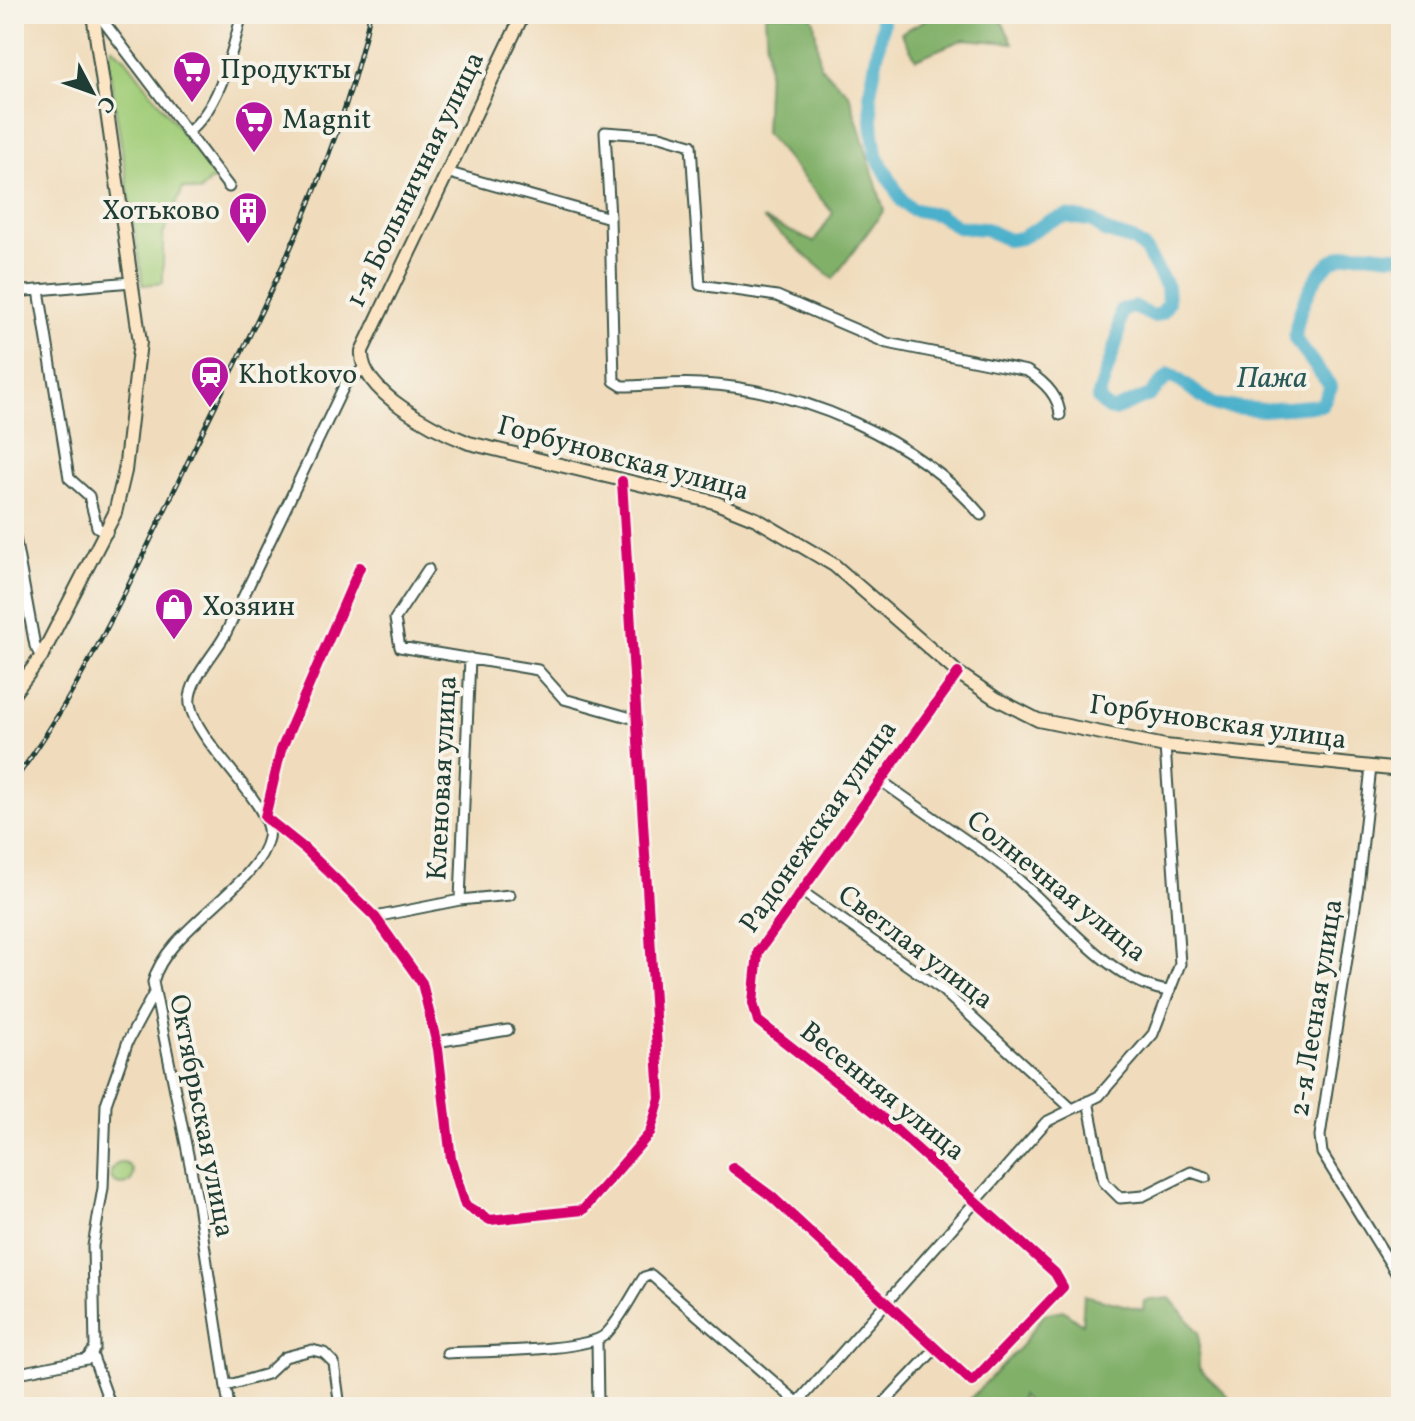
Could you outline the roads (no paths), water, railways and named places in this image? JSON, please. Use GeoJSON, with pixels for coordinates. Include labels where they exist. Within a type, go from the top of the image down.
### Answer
{"type":"FeatureCollection","features":[{"type":"Feature","properties":{"kind":"main road"},"geometry":{"type":"LineString","coordinates":[[14,693],[41,657],[107,533],[122,490],[140,358],[95,14]]}},
{"type":"Feature","properties":{"kind":"main road","name":"1-я Больничная улица"},"geometry":{"type":"LineString","coordinates":[[363,369],[364,345],[523,14]]}},
{"type":"Feature","properties":{"kind":"main road","name":"Горбуновская улица"},"geometry":{"type":"LineString","coordinates":[[363,369],[398,403],[453,436],[714,502],[756,519],[834,565],[958,673],[995,698],[1038,720],[1165,746],[1401,770]]}},
{"type":"Feature","properties":{"kind":"street"},"geometry":{"type":"LineString","coordinates":[[95,14],[229,187]]}},
{"type":"Feature","properties":{"kind":"street"},"geometry":{"type":"LineString","coordinates":[[187,133],[196,126],[224,79],[242,14]]}},
{"type":"Feature","properties":{"kind":"street"},"geometry":{"type":"LineString","coordinates":[[98,44],[112,39],[120,43]]}},
{"type":"Feature","properties":{"kind":"street"},"geometry":{"type":"LineString","coordinates":[[981,515],[962,491],[864,424],[784,397],[702,384],[622,386],[614,381],[605,132],[660,136],[691,145],[700,285],[777,296],[887,343],[1027,371],[1045,382],[1060,407],[1060,415]]}},
{"type":"Feature","properties":{"kind":"street"},"geometry":{"type":"LineString","coordinates":[[446,172],[610,218]]}},
{"type":"Feature","properties":{"kind":"street"},"geometry":{"type":"LineString","coordinates":[[14,292],[132,282]]}},
{"type":"Feature","properties":{"kind":"street"},"geometry":{"type":"LineString","coordinates":[[39,290],[69,478],[89,496],[97,527],[107,533]]}},
{"type":"Feature","properties":{"kind":"street"},"geometry":{"type":"LineString","coordinates":[[363,369],[345,384],[223,638],[194,686],[191,707],[204,734],[265,817],[305,849],[375,917],[422,983],[436,1042],[451,1159],[465,1205],[490,1220],[583,1210],[650,1133],[660,1098],[635,719],[632,598],[622,481]]}},
{"type":"Feature","properties":{"kind":"street"},"geometry":{"type":"LineString","coordinates":[[14,532],[35,646],[41,657]]}},
{"type":"Feature","properties":{"kind":"street","name":"Октябрьская улица"},"geometry":{"type":"LineString","coordinates":[[229,1407],[198,1204],[154,993],[155,973],[169,950],[251,867],[265,847],[269,832],[265,817],[281,750],[360,567]]}},
{"type":"Feature","properties":{"kind":"street"},"geometry":{"type":"LineString","coordinates":[[428,569],[395,619],[400,647],[538,670],[564,699],[635,719]]}},
{"type":"Feature","properties":{"kind":"street","name":"Кленовая улица"},"geometry":{"type":"LineString","coordinates":[[460,900],[470,658]]}},
{"type":"Feature","properties":{"kind":"street","name":"Радонежская улица"},"geometry":{"type":"LineString","coordinates":[[758,1021],[753,1003],[758,952],[958,673]]}},
{"type":"Feature","properties":{"kind":"street"},"geometry":{"type":"LineString","coordinates":[[447,1353],[572,1346],[597,1340],[606,1334],[644,1277],[651,1275],[795,1404],[1046,1122],[1099,1096],[1153,1034],[1180,964],[1165,746]]}},
{"type":"Feature","properties":{"kind":"street","name":"2-я Лесная улица"},"geometry":{"type":"LineString","coordinates":[[1371,767],[1358,887],[1320,1136],[1322,1153],[1401,1281]]}},
{"type":"Feature","properties":{"kind":"street","name":"Солнечная улица"},"geometry":{"type":"LineString","coordinates":[[880,780],[1003,866],[1115,967],[1150,989],[1170,991]]}},
{"type":"Feature","properties":{"kind":"street","name":"Светлая улица"},"geometry":{"type":"LineString","coordinates":[[801,891],[940,988],[1072,1109]]}},
{"type":"Feature","properties":{"kind":"street"},"geometry":{"type":"LineString","coordinates":[[375,917],[460,900],[510,895]]}},
{"type":"Feature","properties":{"kind":"street"},"geometry":{"type":"LineString","coordinates":[[14,1374],[87,1359],[95,1348],[93,1246],[103,1188],[106,1104],[128,1041],[154,993]]}},
{"type":"Feature","properties":{"kind":"street","name":"Весенняя улица"},"geometry":{"type":"LineString","coordinates":[[758,1021],[772,1035],[833,1076],[976,1200],[1055,1273],[1063,1287],[972,1382],[936,1348]]}},
{"type":"Feature","properties":{"kind":"street"},"geometry":{"type":"LineString","coordinates":[[436,1042],[508,1030]]}},
{"type":"Feature","properties":{"kind":"street"},"geometry":{"type":"LineString","coordinates":[[1088,1101],[1104,1182],[1120,1198],[1143,1196],[1191,1172],[1206,1177]]}},
{"type":"Feature","properties":{"kind":"street"},"geometry":{"type":"LineString","coordinates":[[733,1168],[771,1196],[936,1348],[880,1407]]}},
{"type":"Feature","properties":{"kind":"street"},"geometry":{"type":"LineString","coordinates":[[1392,1265],[1401,1259]]}},
{"type":"Feature","properties":{"kind":"street"},"geometry":{"type":"LineString","coordinates":[[597,1340],[598,1407]]}},
{"type":"Feature","properties":{"kind":"street"},"geometry":{"type":"LineString","coordinates":[[226,1386],[267,1374],[281,1359],[312,1350],[324,1353],[334,1363],[340,1407]]}},
{"type":"Feature","properties":{"kind":"street"},"geometry":{"type":"LineString","coordinates":[[92,1354],[111,1407]]}},
{"type":"Feature","properties":{"kind":"waterway","name":"Пажа"},"geometry":{"type":"LineString","coordinates":[[880,14],[883,23],[870,93],[873,133],[876,155],[902,201],[911,209],[940,215],[958,227],[986,229],[1008,240],[1021,238],[1048,222],[1066,216],[1093,221],[1104,231],[1133,240],[1145,249],[1167,287],[1168,303],[1162,313],[1153,316],[1134,307],[1121,310],[1118,337],[1098,398],[1108,409],[1114,410],[1150,395],[1170,374],[1214,405],[1263,410],[1322,405],[1331,387],[1295,339],[1300,314],[1311,287],[1328,265],[1338,258],[1356,253],[1401,256]]}},
{"type":"Feature","properties":{"kind":"railway"},"geometry":{"type":"LineString","coordinates":[[14,781],[66,703],[89,662],[271,291],[318,183],[338,128],[370,14]]}},
{"type":"Feature","properties":{"kind":"place","name":"Продукты"},"geometry":{"type":"Point","coordinates":[192,104]}},
{"type":"Feature","properties":{"kind":"place","name":"Magnit"},"geometry":{"type":"Point","coordinates":[254,154]}},
{"type":"Feature","properties":{"kind":"place","name":"Хотьково"},"geometry":{"type":"Point","coordinates":[248,245]}},
{"type":"Feature","properties":{"kind":"place","name":"Khotkovo"},"geometry":{"type":"Point","coordinates":[210,409]}},
{"type":"Feature","properties":{"kind":"place","name":"Хозяин"},"geometry":{"type":"Point","coordinates":[174,641]}}]}
